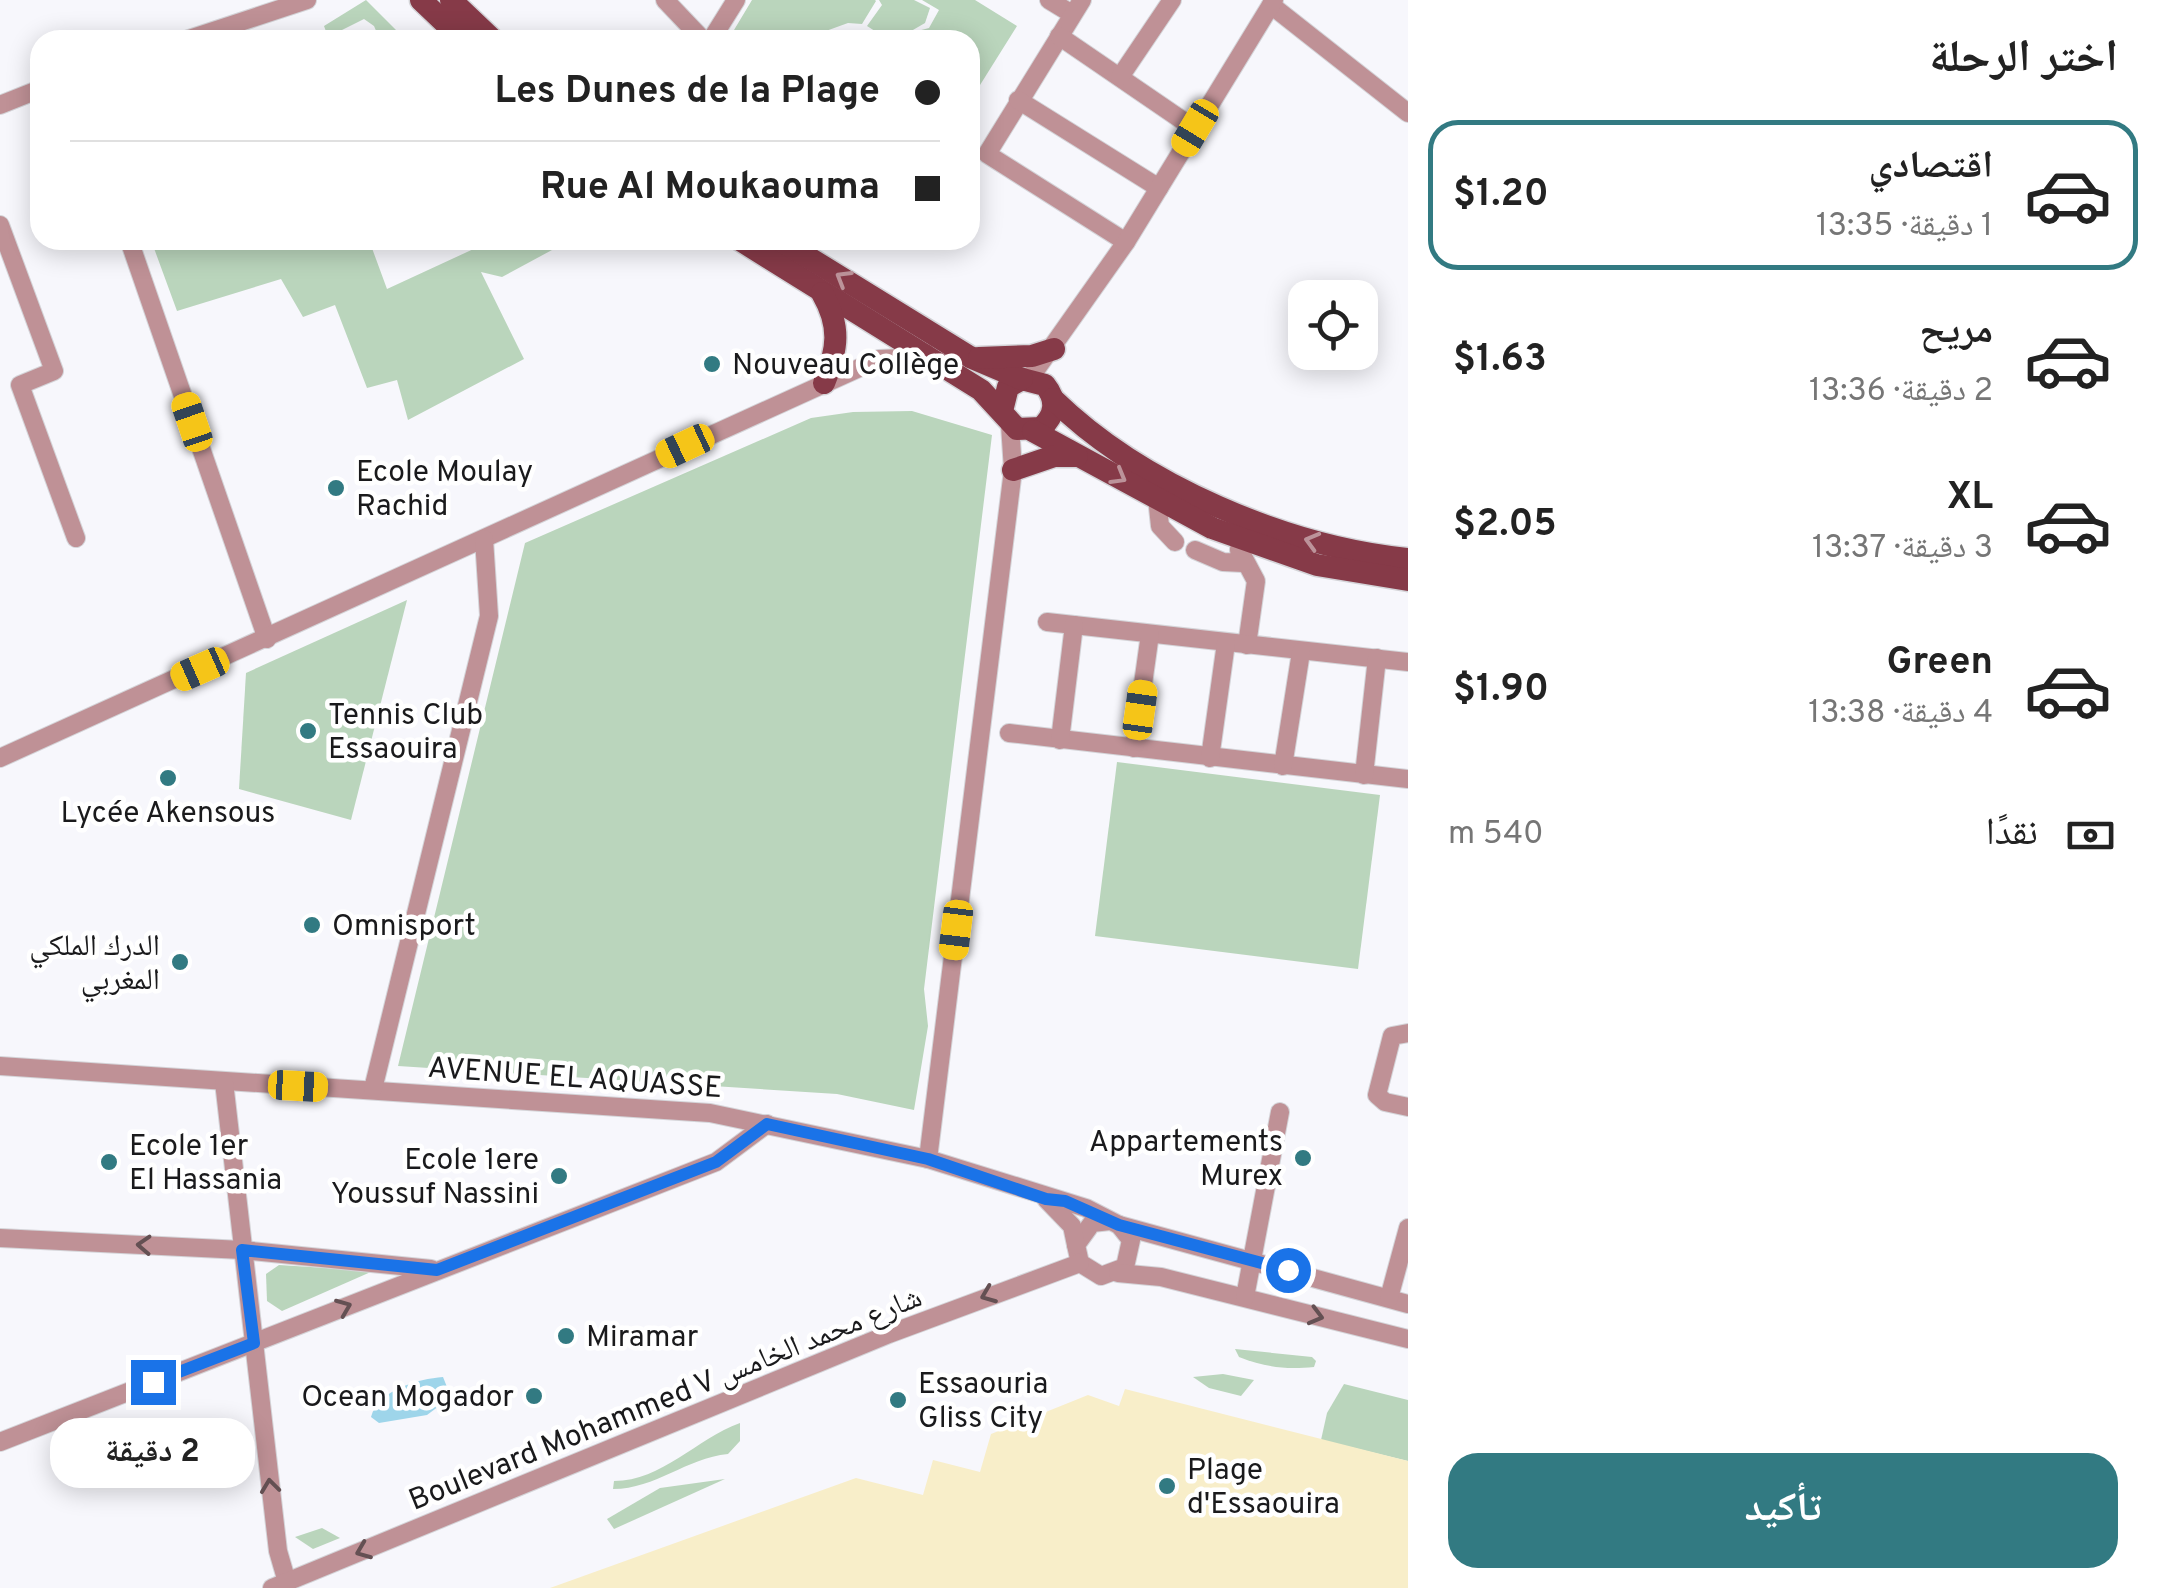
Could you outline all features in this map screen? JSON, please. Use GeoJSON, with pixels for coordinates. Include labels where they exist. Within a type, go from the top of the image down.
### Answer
{"type":"FeatureCollection","features":[{"type":"Feature","properties":{"kind":"main road"},"geometry":{"type":"LineString","coordinates":[[421,0],[453,30]]}},
{"type":"Feature","properties":{"kind":"main road"},"geometry":{"type":"LineString","coordinates":[[451,0],[482,30]]}},
{"type":"Feature","properties":{"kind":"main road"},"geometry":{"type":"LineString","coordinates":[[755,250],[981,390],[1018,424],[1241,543],[1316,565],[1408,580]]}},
{"type":"Feature","properties":{"kind":"main road"},"geometry":{"type":"LineString","coordinates":[[796,250],[970,357],[1038,386],[1095,434],[1220,506],[1320,544],[1408,559]]}},
{"type":"Feature","properties":{"kind":"main road"},"geometry":{"type":"LineString","coordinates":[[822,293],[838,333],[835,358],[824,383]]}},
{"type":"Feature","properties":{"kind":"main road"},"geometry":{"type":"LineString","coordinates":[[970,357],[1032,356],[1054,349]]}},
{"type":"Feature","properties":{"kind":"main road"},"geometry":{"type":"LineString","coordinates":[[1018,424],[1052,415],[1038,386]]}},
{"type":"Feature","properties":{"kind":"main road"},"geometry":{"type":"LineString","coordinates":[[1018,424],[1003,394],[1038,386]]}},
{"type":"Feature","properties":{"kind":"main road"},"geometry":{"type":"LineString","coordinates":[[1012,470],[1054,456],[1082,456]]}},
{"type":"Feature","properties":{"kind":"street"},"geometry":{"type":"LineString","coordinates":[[216,30],[307,0]]}},
{"type":"Feature","properties":{"kind":"street"},"geometry":{"type":"LineString","coordinates":[[665,0],[694,30]]}},
{"type":"Feature","properties":{"kind":"street"},"geometry":{"type":"LineString","coordinates":[[717,30],[736,0]]}},
{"type":"Feature","properties":{"kind":"street"},"geometry":{"type":"LineString","coordinates":[[1049,0],[1077,7],[987,156],[1126,242]]}},
{"type":"Feature","properties":{"kind":"street"},"geometry":{"type":"LineString","coordinates":[[1120,77],[1172,0]]}},
{"type":"Feature","properties":{"kind":"street"},"geometry":{"type":"LineString","coordinates":[[1038,386],[1054,349],[1126,242],[1272,2],[1408,113]]}},
{"type":"Feature","properties":{"kind":"street"},"geometry":{"type":"LineString","coordinates":[[1059,36],[1195,128]]}},
{"type":"Feature","properties":{"kind":"street"},"geometry":{"type":"LineString","coordinates":[[0,104],[30,94]]}},
{"type":"Feature","properties":{"kind":"street"},"geometry":{"type":"LineString","coordinates":[[1018,100],[1159,188]]}},
{"type":"Feature","properties":{"kind":"street"},"geometry":{"type":"LineString","coordinates":[[0,225],[54,371],[20,385],[76,538]]}},
{"type":"Feature","properties":{"kind":"street"},"geometry":{"type":"LineString","coordinates":[[132,250],[267,639]]}},
{"type":"Feature","properties":{"kind":"street"},"geometry":{"type":"LineString","coordinates":[[879,359],[907,317]]}},
{"type":"Feature","properties":{"kind":"street"},"geometry":{"type":"LineString","coordinates":[[0,758],[879,359],[923,357],[936,336]]}},
{"type":"Feature","properties":{"kind":"street"},"geometry":{"type":"LineString","coordinates":[[928,1159],[1018,424]]}},
{"type":"Feature","properties":{"kind":"street"},"geometry":{"type":"LineString","coordinates":[[1157,498],[1160,526],[1175,542]]}},
{"type":"Feature","properties":{"kind":"street"},"geometry":{"type":"LineString","coordinates":[[373,1090],[489,616],[484,539]]}},
{"type":"Feature","properties":{"kind":"street"},"geometry":{"type":"LineString","coordinates":[[1196,550],[1223,562],[1243,563],[1241,543]]}},
{"type":"Feature","properties":{"kind":"street"},"geometry":{"type":"LineString","coordinates":[[1241,543],[1256,581],[1247,645]]}},
{"type":"Feature","properties":{"kind":"street"},"geometry":{"type":"LineString","coordinates":[[1047,622],[1408,662]]}},
{"type":"Feature","properties":{"kind":"street"},"geometry":{"type":"LineString","coordinates":[[1060,740],[1074,626]]}},
{"type":"Feature","properties":{"kind":"street"},"geometry":{"type":"LineString","coordinates":[[1134,748],[1150,634]]}},
{"type":"Feature","properties":{"kind":"street"},"geometry":{"type":"LineString","coordinates":[[1210,758],[1226,643]]}},
{"type":"Feature","properties":{"kind":"street"},"geometry":{"type":"LineString","coordinates":[[1283,766],[1301,652]]}},
{"type":"Feature","properties":{"kind":"street"},"geometry":{"type":"LineString","coordinates":[[1364,774],[1377,658]]}},
{"type":"Feature","properties":{"kind":"street"},"geometry":{"type":"LineString","coordinates":[[1009,733],[1408,779]]}},
{"type":"Feature","properties":{"kind":"street"},"geometry":{"type":"LineString","coordinates":[[1408,1033],[1392,1036],[1377,1095],[1380,1100],[1408,1108]]}},
{"type":"Feature","properties":{"kind":"street","name":"AVENUE EL AQUASSE"},"geometry":{"type":"LineString","coordinates":[[0,1066],[710,1113],[928,1159],[1039,1196]]}},
{"type":"Feature","properties":{"kind":"street"},"geometry":{"type":"LineString","coordinates":[[224,1082],[280,1585]]}},
{"type":"Feature","properties":{"kind":"street"},"geometry":{"type":"LineString","coordinates":[[1245,1297],[1280,1112]]}},
{"type":"Feature","properties":{"kind":"street"},"geometry":{"type":"LineString","coordinates":[[0,1442],[716,1162],[767,1124]]}},
{"type":"Feature","properties":{"kind":"street"},"geometry":{"type":"LineString","coordinates":[[1039,1196],[1065,1201],[1115,1223],[1408,1304]]}},
{"type":"Feature","properties":{"kind":"street"},"geometry":{"type":"LineString","coordinates":[[1039,1196],[1072,1226],[1078,1254],[1101,1276],[1118,1272],[1161,1276],[1408,1339]]}},
{"type":"Feature","properties":{"kind":"street"},"geometry":{"type":"LineString","coordinates":[[1078,1254],[1092,1223],[1115,1223]]}},
{"type":"Feature","properties":{"kind":"street"},"geometry":{"type":"LineString","coordinates":[[1115,1223],[1132,1249],[1118,1272]]}},
{"type":"Feature","properties":{"kind":"street"},"geometry":{"type":"LineString","coordinates":[[1389,1298],[1408,1228]]}},
{"type":"Feature","properties":{"kind":"street"},"geometry":{"type":"LineString","coordinates":[[0,1238],[242,1250],[437,1270]]}},
{"type":"Feature","properties":{"kind":"street","name":"Boulevard Mohammed V شارع محمد الخامس"},"geometry":{"type":"LineString","coordinates":[[280,1585],[1078,1254]]}},
{"type":"Feature","properties":{"kind":"green space"},"geometry":{"type":"Polygon","coordinates":[[[366,0],[396,30],[376,30],[364,19],[342,30],[325,30],[324,26],[366,0]]]}},
{"type":"Feature","properties":{"kind":"green space"},"geometry":{"type":"Polygon","coordinates":[[[752,0],[876,1],[862,24],[848,23],[829,30],[734,30],[752,0]]]}},
{"type":"Feature","properties":{"kind":"green space"},"geometry":{"type":"Polygon","coordinates":[[[879,0],[914,0],[930,8],[925,23],[913,30],[873,30],[867,26],[882,5],[879,0]]]}},
{"type":"Feature","properties":{"kind":"green space"},"geometry":{"type":"Polygon","coordinates":[[[922,0],[975,0],[1017,26],[980,85],[980,30],[921,30],[929,28],[939,10],[922,0]]]}},
{"type":"Feature","properties":{"kind":"green space"},"geometry":{"type":"Polygon","coordinates":[[[155,250],[373,250],[387,289],[471,250],[552,250],[502,277],[481,272],[524,359],[408,420],[397,380],[367,388],[335,305],[303,317],[281,279],[177,311],[155,250]]]}},
{"type":"Feature","properties":{"kind":"green space"},"geometry":{"type":"Polygon","coordinates":[[[912,411],[992,435],[924,989],[928,1026],[914,1110],[837,1094],[398,1066],[525,543],[811,418],[853,412],[912,411]]]}},
{"type":"Feature","properties":{"kind":"green space","name":"Tennis Club Essaouira"},"geometry":{"type":"Polygon","coordinates":[[[407,600],[351,820],[239,789],[246,673],[407,600]]]}},
{"type":"Feature","properties":{"kind":"green space"},"geometry":{"type":"Polygon","coordinates":[[[1117,762],[1380,795],[1358,969],[1095,936],[1117,762]]]}},
{"type":"Feature","properties":{"kind":"green space"},"geometry":{"type":"Polygon","coordinates":[[[279,1265],[373,1271],[282,1311],[267,1301],[266,1274],[279,1265]]]}},
{"type":"Feature","properties":{"kind":"green space"},"geometry":{"type":"Polygon","coordinates":[[[1235,1349],[1312,1357],[1316,1361],[1314,1367],[1275,1367],[1239,1357],[1235,1349]]]}},
{"type":"Feature","properties":{"kind":"green space"},"geometry":{"type":"Polygon","coordinates":[[[1223,1374],[1254,1380],[1241,1396],[1209,1388],[1193,1377],[1223,1374]]]}},
{"type":"Feature","properties":{"kind":"green space"},"geometry":{"type":"Polygon","coordinates":[[[1344,1384],[1408,1400],[1408,1461],[1321,1440],[1327,1413],[1344,1384]]]}},
{"type":"Feature","properties":{"kind":"green space"},"geometry":{"type":"Polygon","coordinates":[[[740,1423],[740,1441],[728,1454],[698,1461],[643,1484],[613,1489],[614,1481],[648,1474],[740,1423]]]}},
{"type":"Feature","properties":{"kind":"green space"},"geometry":{"type":"Polygon","coordinates":[[[725,1479],[614,1529],[607,1519],[660,1488],[725,1479]]]}},
{"type":"Feature","properties":{"kind":"green space"},"geometry":{"type":"Polygon","coordinates":[[[322,1528],[340,1538],[313,1549],[295,1537],[322,1528]]]}},
{"type":"Feature","properties":{"kind":"sand","name":"Plage d'Essaouira"},"geometry":{"type":"Polygon","coordinates":[[[1125,1389],[1408,1461],[1408,1588],[550,1588],[856,1478],[923,1495],[933,1460],[980,1472],[991,1434],[1088,1395],[1119,1406],[1125,1389]]]}},
{"type":"Feature","properties":{"kind":"water"},"geometry":{"type":"Polygon","coordinates":[[[443,1377],[451,1397],[427,1415],[379,1423],[371,1417],[390,1393],[411,1383],[443,1377]]]}},
{"type":"Feature","properties":{"kind":"place","name":"Nouveau Collège"},"geometry":{"type":"Point","coordinates":[712,364]}},
{"type":"Feature","properties":{"kind":"place","name":"Ecole Moulay Rachid"},"geometry":{"type":"Point","coordinates":[336,488]}},
{"type":"Feature","properties":{"kind":"place","name":"Tennis Club Essaouira"},"geometry":{"type":"Point","coordinates":[308,731]}},
{"type":"Feature","properties":{"kind":"place","name":"Lycée Akensous"},"geometry":{"type":"Point","coordinates":[168,778]}},
{"type":"Feature","properties":{"kind":"place","name":"Omnisport"},"geometry":{"type":"Point","coordinates":[312,925]}},
{"type":"Feature","properties":{"kind":"place","name":"الدرك الملكي المغربي"},"geometry":{"type":"Point","coordinates":[180,962]}},
{"type":"Feature","properties":{"kind":"place","name":"Appartements Murex"},"geometry":{"type":"Point","coordinates":[1303,1158]}},
{"type":"Feature","properties":{"kind":"place","name":"Ecole 1er El Hassania"},"geometry":{"type":"Point","coordinates":[109,1162]}},
{"type":"Feature","properties":{"kind":"place","name":"Ecole 1ere Youssuf Nassini"},"geometry":{"type":"Point","coordinates":[559,1176]}},
{"type":"Feature","properties":{"kind":"place","name":"Miramar"},"geometry":{"type":"Point","coordinates":[566,1336]}},
{"type":"Feature","properties":{"kind":"place","name":"Ocean Mogador"},"geometry":{"type":"Point","coordinates":[534,1396]}},
{"type":"Feature","properties":{"kind":"place","name":"Essaouria Gliss City"},"geometry":{"type":"Point","coordinates":[898,1400]}},
{"type":"Feature","properties":{"kind":"place","name":"Plage d'Essaouira"},"geometry":{"type":"Point","coordinates":[1167,1486]}},
{"type":"Feature","properties":{"kind":"route"},"geometry":{"type":"LineString","coordinates":[[153,1382],[254,1343],[242,1250],[437,1270],[716,1162],[767,1124],[928,1159],[1046,1199],[1086,1208],[1119,1225],[1288,1270]]}}]}
